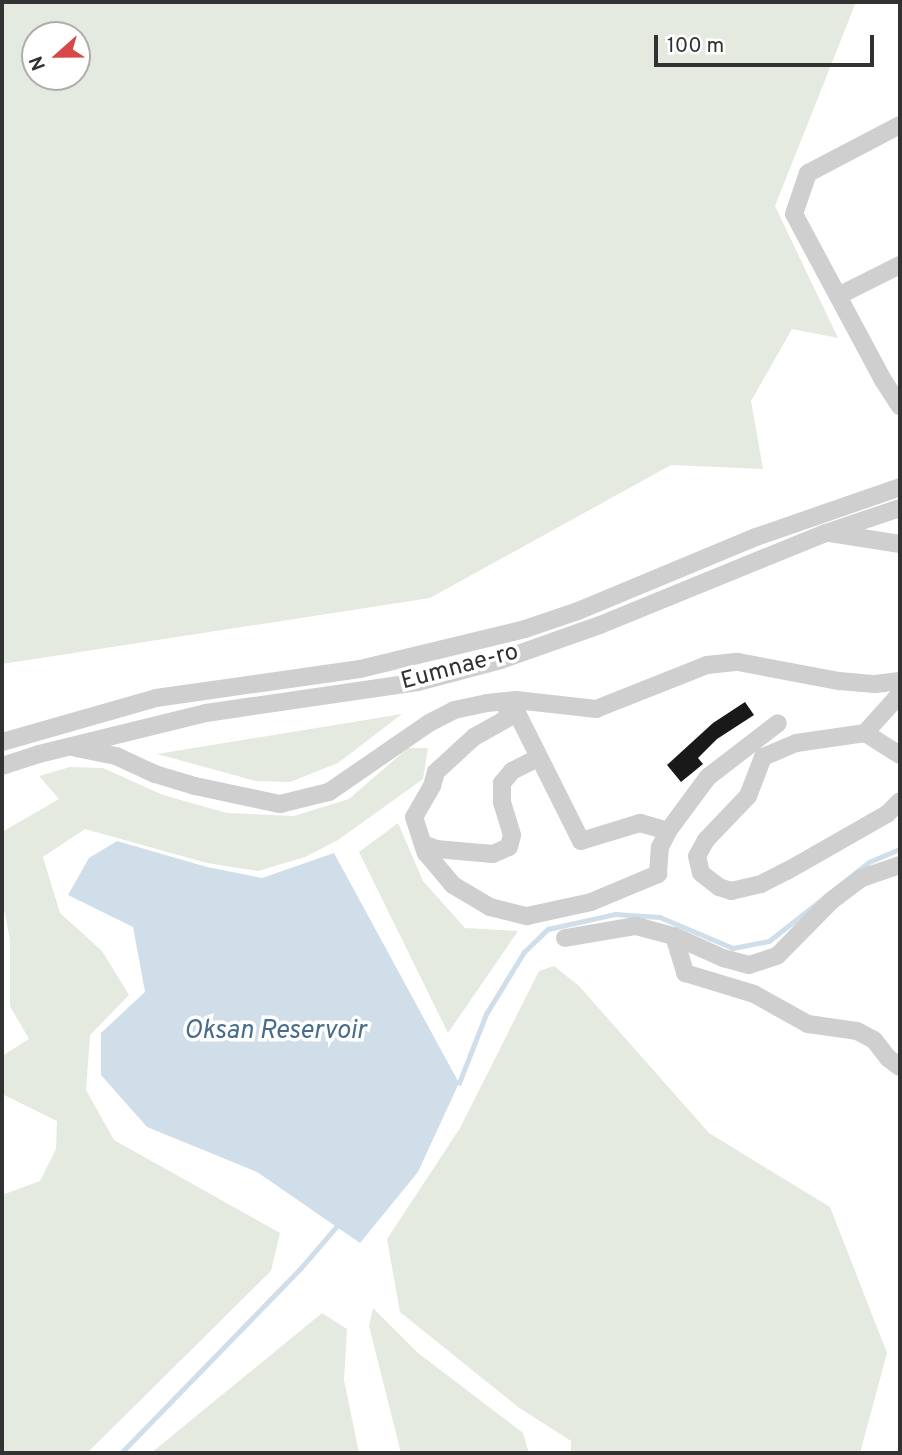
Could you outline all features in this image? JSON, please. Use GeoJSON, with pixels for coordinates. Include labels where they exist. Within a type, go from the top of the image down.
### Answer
{"type":"FeatureCollection","features":[{"type":"Feature","properties":{"kind":"street"},"geometry":{"type":"LineString","coordinates":[[899,403],[794,214],[808,173],[900,125]]}},
{"type":"Feature","properties":{"kind":"street"},"geometry":{"type":"LineString","coordinates":[[838,296],[900,265]]}},
{"type":"Feature","properties":{"kind":"street","name":"Eumnae-ro"},"geometry":{"type":"LineString","coordinates":[[2,742],[156,698],[360,669],[489,639],[578,611],[756,537],[900,487]]}},
{"type":"Feature","properties":{"kind":"street","name":"Eumnae-ro"},"geometry":{"type":"LineString","coordinates":[[2,766],[206,713],[418,682],[501,660],[600,625],[827,533],[900,508]]}},
{"type":"Feature","properties":{"kind":"street"},"geometry":{"type":"LineString","coordinates":[[827,533],[900,544]]}},
{"type":"Feature","properties":{"kind":"street"},"geometry":{"type":"LineString","coordinates":[[68,747],[116,756],[155,774],[195,786],[280,804],[329,792],[429,723],[454,710],[487,703],[516,700],[596,709],[707,665],[738,662],[839,681],[875,684],[900,681]]}},
{"type":"Feature","properties":{"kind":"street"},"geometry":{"type":"LineString","coordinates":[[517,713],[474,737],[436,772],[432,786],[414,817],[426,853],[453,885],[490,907],[527,916],[590,902],[658,874],[660,847],[668,831],[708,777],[757,750],[865,733],[900,694]]}},
{"type":"Feature","properties":{"kind":"street"},"geometry":{"type":"LineString","coordinates":[[487,703],[517,713],[582,841],[640,823],[668,831]]}},
{"type":"Feature","properties":{"kind":"street"},"geometry":{"type":"LineString","coordinates":[[778,723],[757,750],[748,796],[712,833],[697,856],[701,873],[719,887],[731,891],[761,884],[787,872],[887,814],[900,801]]}},
{"type":"Feature","properties":{"kind":"street"},"geometry":{"type":"LineString","coordinates":[[2,731],[23,735]]}},
{"type":"Feature","properties":{"kind":"street"},"geometry":{"type":"LineString","coordinates":[[865,733],[900,755]]}},
{"type":"Feature","properties":{"kind":"street"},"geometry":{"type":"LineString","coordinates":[[116,756],[114,745],[118,735]]}},
{"type":"Feature","properties":{"kind":"street"},"geometry":{"type":"LineString","coordinates":[[423,844],[436,849],[493,854],[509,847],[512,835],[502,803],[502,783],[512,771],[539,757]]}},
{"type":"Feature","properties":{"kind":"street"},"geometry":{"type":"LineString","coordinates":[[565,938],[636,926],[674,936],[723,958],[748,965],[777,956],[831,901],[862,878],[900,865]]}},
{"type":"Feature","properties":{"kind":"street"},"geometry":{"type":"LineString","coordinates":[[674,936],[685,972],[754,995],[808,1024],[857,1031],[874,1040],[888,1058],[900,1067]]}},
{"type":"Feature","properties":{"kind":"shaded area"},"geometry":{"type":"Polygon","coordinates":[[[2,2],[856,2],[775,206],[838,338],[792,329],[751,401],[763,469],[671,465],[430,598],[2,664],[2,2]]]}},
{"type":"Feature","properties":{"kind":"shaded area"},"geometry":{"type":"Polygon","coordinates":[[[402,714],[338,763],[290,782],[256,781],[157,754],[402,714]]]}},
{"type":"Feature","properties":{"kind":"shaded area"},"geometry":{"type":"Polygon","coordinates":[[[408,748],[428,748],[423,779],[338,840],[305,857],[258,871],[207,863],[85,829],[43,857],[60,913],[102,951],[129,995],[90,1035],[86,1090],[114,1140],[280,1233],[271,1271],[87,1453],[2,1453],[2,1195],[40,1181],[56,1149],[57,1121],[2,1094],[2,1056],[29,1039],[10,1006],[10,940],[2,899],[2,832],[59,799],[39,776],[70,767],[103,768],[163,795],[227,813],[294,816],[349,799],[408,748]]]}},
{"type":"Feature","properties":{"kind":"shaded area"},"geometry":{"type":"Polygon","coordinates":[[[398,823],[423,881],[465,928],[518,931],[448,1033],[359,852],[398,823]]]}},
{"type":"Feature","properties":{"kind":"shaded area"},"geometry":{"type":"Polygon","coordinates":[[[554,966],[579,986],[709,1133],[830,1207],[887,1353],[860,1453],[571,1453],[571,1441],[518,1407],[400,1312],[387,1239],[460,1128],[539,971],[554,966]]]}},
{"type":"Feature","properties":{"kind":"shaded area"},"geometry":{"type":"Polygon","coordinates":[[[373,1308],[418,1353],[523,1433],[529,1453],[401,1453],[369,1326],[373,1308]]]}},
{"type":"Feature","properties":{"kind":"shaded area"},"geometry":{"type":"Polygon","coordinates":[[[322,1313],[347,1329],[344,1380],[359,1453],[151,1453],[322,1313]]]}},
{"type":"Feature","properties":{"kind":"water","name":"Oksan Reservoir"},"geometry":{"type":"Polygon","coordinates":[[[117,841],[207,867],[262,878],[334,853],[459,1083],[418,1172],[360,1243],[257,1172],[147,1127],[101,1075],[101,1033],[145,992],[133,927],[68,895],[89,858],[117,841]]]}},
{"type":"Feature","properties":{"kind":"building"},"geometry":{"type":"Polygon","coordinates":[[[745,702],[754,715],[717,739],[698,758],[703,764],[681,782],[667,765],[713,723],[745,702]]]}},
{"type":"Feature","properties":{"kind":"waterway"},"geometry":{"type":"LineString","coordinates":[[459,1083],[486,1014],[524,952],[548,929],[615,914],[660,917],[733,948],[769,941],[869,862],[900,849]]}},
{"type":"Feature","properties":{"kind":"waterway"},"geometry":{"type":"LineString","coordinates":[[121,1453],[300,1269],[336,1227]]}}]}
